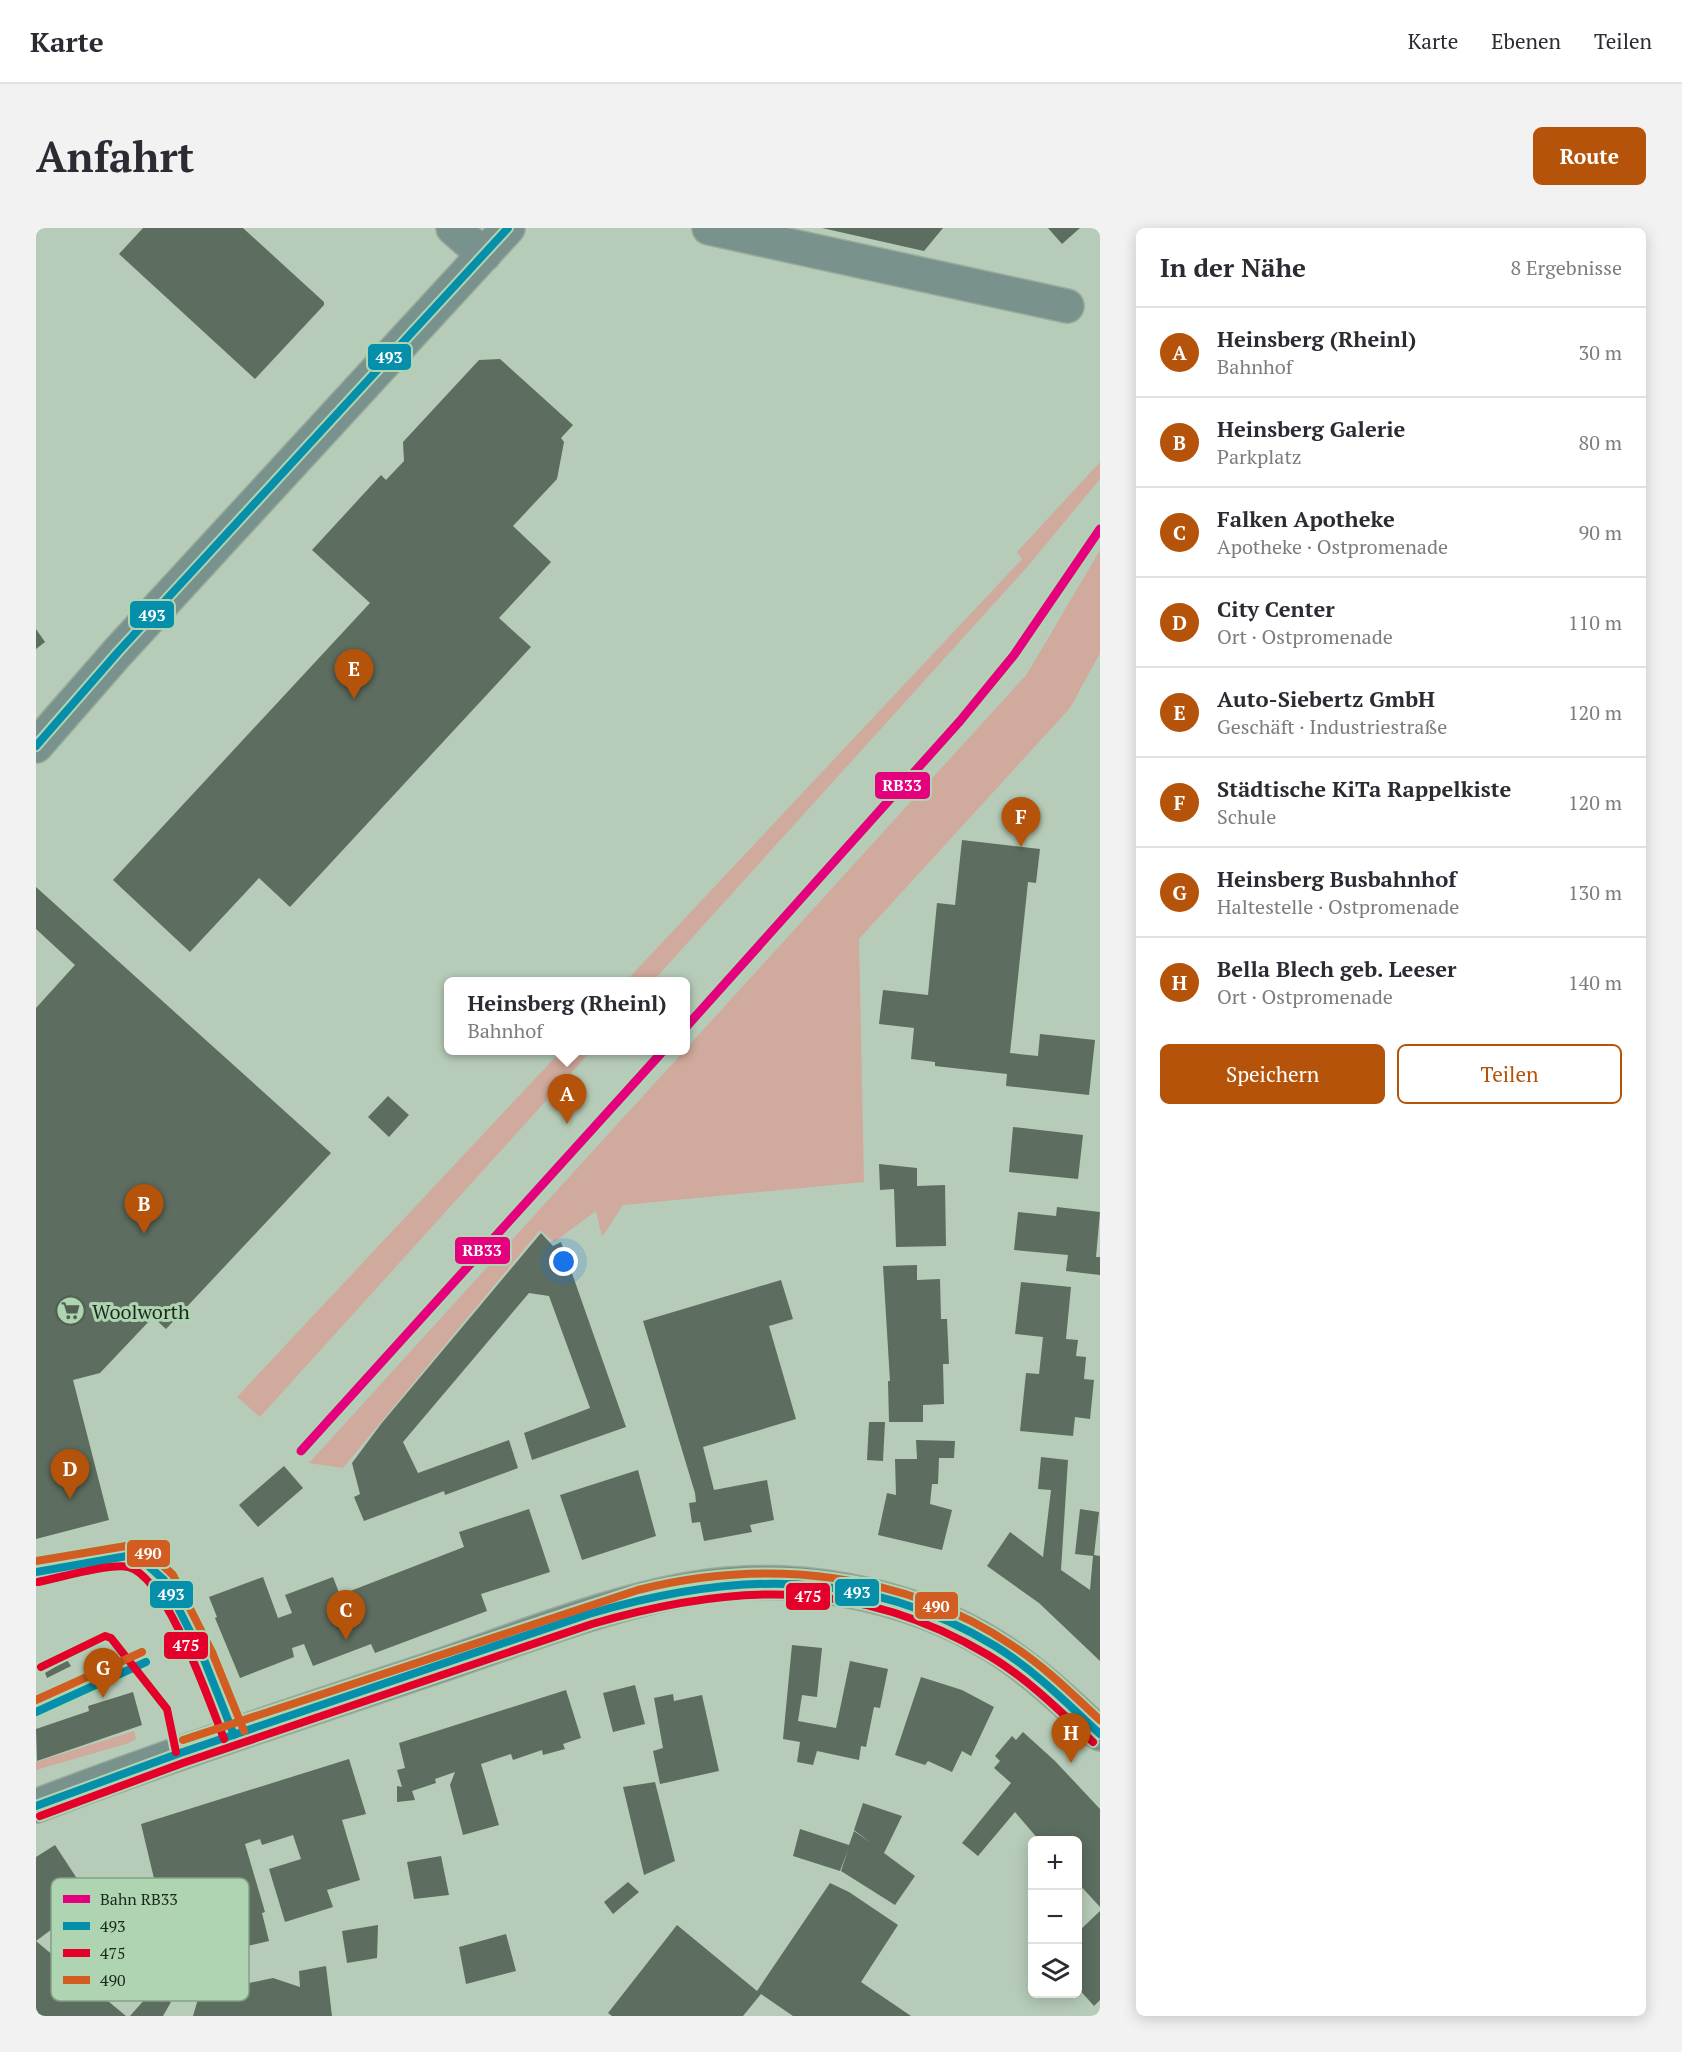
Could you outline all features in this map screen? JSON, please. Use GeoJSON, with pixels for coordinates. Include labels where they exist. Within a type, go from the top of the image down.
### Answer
{"type":"FeatureCollection","features":[{"type":"Feature","properties":{"kind":"street"},"geometry":{"type":"LineString","coordinates":[[453,228],[484,255]]}},
{"type":"Feature","properties":{"kind":"street"},"geometry":{"type":"LineString","coordinates":[[36,746],[118,652],[508,228]]}},
{"type":"Feature","properties":{"kind":"street"},"geometry":{"type":"LineString","coordinates":[[710,228],[1067,306]]}},
{"type":"Feature","properties":{"kind":"street"},"geometry":{"type":"LineString","coordinates":[[36,1806],[186,1750],[606,1611],[690,1589],[757,1582],[808,1585],[856,1593],[905,1605],[949,1623],[994,1646],[1050,1687],[1100,1734]]}},
{"type":"Feature","properties":{"kind":"shaded area"},"geometry":{"type":"Polygon","coordinates":[[[1100,462],[1100,479],[1028,566],[657,977],[630,977],[1022,559],[1017,552],[1100,462]]]}},
{"type":"Feature","properties":{"kind":"shaded area"},"geometry":{"type":"Polygon","coordinates":[[[1100,550],[1100,653],[1070,708],[859,939],[864,1182],[623,1205],[602,1237],[596,1211],[554,1242],[540,1230],[343,1468],[309,1463],[680,1055],[690,1055],[690,1044],[1027,674],[1100,550]]]}},
{"type":"Feature","properties":{"kind":"shaded area"},"geometry":{"type":"Polygon","coordinates":[[[557,1055],[587,1055],[260,1417],[237,1397],[557,1055]]]}},
{"type":"Feature","properties":{"kind":"shaded area"},"geometry":{"type":"Polygon","coordinates":[[[134,1731],[136,1739],[129,1743],[36,1770],[36,1762],[134,1731]]]}},
{"type":"Feature","properties":{"kind":"building"},"geometry":{"type":"Polygon","coordinates":[[[143,228],[243,228],[324,302],[324,305],[255,379],[119,254],[143,228]]]}},
{"type":"Feature","properties":{"kind":"building"},"geometry":{"type":"Polygon","coordinates":[[[822,228],[943,228],[924,251],[822,228]]]}},
{"type":"Feature","properties":{"kind":"building"},"geometry":{"type":"Polygon","coordinates":[[[1048,228],[1080,228],[1062,244],[1048,228]]]}},
{"type":"Feature","properties":{"kind":"building"},"geometry":{"type":"Polygon","coordinates":[[[500,359],[573,425],[561,438],[564,442],[557,479],[513,526],[551,562],[499,618],[531,647],[290,907],[259,878],[190,952],[113,880],[370,603],[312,550],[381,475],[386,480],[404,461],[403,442],[479,360],[500,359]]]}},
{"type":"Feature","properties":{"kind":"building"},"geometry":{"type":"Polygon","coordinates":[[[36,629],[45,642],[36,649],[36,629]]]}},
{"type":"Feature","properties":{"kind":"building"},"geometry":{"type":"Polygon","coordinates":[[[962,840],[1040,849],[1036,883],[1028,882],[1010,1053],[1038,1056],[1040,1034],[1095,1040],[1089,1095],[1006,1086],[1007,1074],[935,1066],[935,1062],[911,1059],[914,1028],[879,1024],[883,990],[928,995],[937,903],[955,905],[962,840]]]}},
{"type":"Feature","properties":{"kind":"building"},"geometry":{"type":"Polygon","coordinates":[[[36,887],[331,1153],[166,1329],[153,1317],[100,1373],[73,1380],[109,1520],[36,1539],[36,1008],[75,965],[36,929],[36,887]]]}},
{"type":"Feature","properties":{"kind":"building"},"geometry":{"type":"Polygon","coordinates":[[[388,1096],[409,1115],[389,1137],[368,1117],[388,1096]]]}},
{"type":"Feature","properties":{"kind":"building"},"geometry":{"type":"Polygon","coordinates":[[[1013,1127],[1083,1135],[1078,1179],[1009,1172],[1013,1127]]]}},
{"type":"Feature","properties":{"kind":"building"},"geometry":{"type":"Polygon","coordinates":[[[879,1164],[917,1168],[917,1186],[945,1185],[946,1246],[896,1247],[894,1189],[880,1190],[879,1164]]]}},
{"type":"Feature","properties":{"kind":"building"},"geometry":{"type":"Polygon","coordinates":[[[1057,1207],[1100,1212],[1096,1257],[1100,1257],[1100,1275],[1066,1271],[1068,1255],[1014,1250],[1018,1212],[1056,1216],[1057,1207]]]}},
{"type":"Feature","properties":{"kind":"building"},"geometry":{"type":"Polygon","coordinates":[[[541,1233],[553,1246],[561,1242],[626,1427],[532,1460],[524,1433],[590,1408],[549,1296],[529,1293],[403,1442],[418,1473],[509,1440],[518,1468],[445,1495],[444,1491],[364,1521],[354,1497],[360,1494],[352,1463],[381,1424],[541,1233]]]}},
{"type":"Feature","properties":{"kind":"building"},"geometry":{"type":"Polygon","coordinates":[[[917,1265],[917,1280],[940,1279],[941,1319],[947,1319],[949,1364],[943,1364],[944,1404],[923,1405],[923,1422],[889,1422],[888,1381],[890,1381],[883,1266],[917,1265]]]}},
{"type":"Feature","properties":{"kind":"building"},"geometry":{"type":"Polygon","coordinates":[[[781,1280],[793,1319],[769,1326],[796,1419],[703,1447],[714,1490],[767,1480],[774,1520],[750,1525],[752,1532],[704,1541],[700,1522],[692,1523],[689,1503],[696,1502],[695,1493],[643,1321],[781,1280]]]}},
{"type":"Feature","properties":{"kind":"building"},"geometry":{"type":"Polygon","coordinates":[[[1021,1282],[1071,1287],[1066,1339],[1078,1340],[1076,1356],[1086,1357],[1084,1379],[1094,1380],[1090,1419],[1075,1417],[1073,1436],[1020,1431],[1026,1373],[1039,1374],[1043,1337],[1015,1334],[1021,1282]]]}},
{"type":"Feature","properties":{"kind":"building"},"geometry":{"type":"Polygon","coordinates":[[[869,1422],[885,1422],[883,1461],[867,1460],[869,1422]]]}},
{"type":"Feature","properties":{"kind":"building"},"geometry":{"type":"Polygon","coordinates":[[[916,1440],[955,1441],[954,1458],[939,1458],[938,1484],[932,1484],[930,1504],[952,1510],[942,1550],[878,1535],[887,1493],[896,1495],[895,1459],[917,1459],[916,1440]]]}},
{"type":"Feature","properties":{"kind":"building"},"geometry":{"type":"Polygon","coordinates":[[[1041,1457],[1068,1460],[1061,1570],[1090,1590],[1093,1556],[1075,1554],[1080,1509],[1099,1512],[1094,1555],[1100,1556],[1100,1661],[1039,1603],[987,1566],[1010,1532],[1043,1557],[1051,1490],[1038,1489],[1041,1457]]]}},
{"type":"Feature","properties":{"kind":"building"},"geometry":{"type":"Polygon","coordinates":[[[284,1466],[303,1488],[258,1527],[239,1505],[284,1466]]]}},
{"type":"Feature","properties":{"kind":"building"},"geometry":{"type":"Polygon","coordinates":[[[638,1470],[656,1536],[582,1560],[560,1495],[638,1470]]]}},
{"type":"Feature","properties":{"kind":"building"},"geometry":{"type":"Polygon","coordinates":[[[529,1509],[550,1572],[481,1594],[487,1611],[375,1653],[371,1644],[313,1666],[304,1644],[292,1648],[294,1657],[240,1678],[215,1618],[217,1617],[209,1597],[263,1577],[278,1618],[292,1613],[285,1595],[333,1577],[340,1595],[464,1547],[459,1532],[529,1509]]]}},
{"type":"Feature","properties":{"kind":"building"},"geometry":{"type":"Polygon","coordinates":[[[792,1645],[822,1648],[817,1697],[802,1695],[798,1721],[836,1728],[850,1661],[888,1669],[880,1708],[874,1707],[866,1747],[861,1746],[859,1760],[817,1751],[813,1765],[797,1762],[800,1742],[783,1739],[792,1645]]]}},
{"type":"Feature","properties":{"kind":"building"},"geometry":{"type":"Polygon","coordinates":[[[67,1660],[71,1666],[47,1678],[45,1673],[67,1660]]]}},
{"type":"Feature","properties":{"kind":"building"},"geometry":{"type":"Polygon","coordinates":[[[921,1677],[962,1690],[994,1707],[971,1756],[962,1751],[952,1772],[928,1761],[925,1765],[895,1755],[921,1677]]]}},
{"type":"Feature","properties":{"kind":"building"},"geometry":{"type":"Polygon","coordinates":[[[635,1685],[645,1724],[613,1732],[603,1693],[635,1685]]]}},
{"type":"Feature","properties":{"kind":"building"},"geometry":{"type":"Polygon","coordinates":[[[566,1690],[581,1738],[563,1744],[565,1749],[543,1755],[542,1750],[513,1760],[511,1754],[481,1764],[499,1825],[463,1835],[450,1785],[455,1772],[435,1779],[436,1783],[412,1791],[415,1800],[397,1802],[397,1786],[402,1787],[397,1770],[405,1768],[399,1743],[566,1690]]]}},
{"type":"Feature","properties":{"kind":"building"},"geometry":{"type":"Polygon","coordinates":[[[133,1692],[142,1725],[37,1761],[36,1729],[89,1711],[88,1706],[133,1692]]]}},
{"type":"Feature","properties":{"kind":"building"},"geometry":{"type":"Polygon","coordinates":[[[673,1694],[674,1701],[702,1695],[719,1771],[660,1784],[653,1751],[663,1748],[654,1698],[673,1694]]]}},
{"type":"Feature","properties":{"kind":"building"},"geometry":{"type":"Polygon","coordinates":[[[1023,1732],[1055,1761],[1100,1809],[1100,1907],[1082,1887],[1082,1836],[1036,1836],[1015,1812],[978,1856],[962,1843],[1011,1783],[994,1768],[1000,1761],[995,1756],[1012,1736],[1016,1740],[1023,1732]]]}},
{"type":"Feature","properties":{"kind":"building"},"geometry":{"type":"Polygon","coordinates":[[[349,1759],[366,1814],[342,1820],[360,1880],[327,1890],[333,1907],[285,1922],[269,1869],[301,1859],[293,1835],[262,1845],[260,1839],[245,1844],[265,1912],[262,1913],[269,1941],[249,1946],[249,1878],[154,1878],[141,1824],[349,1759]]]}},
{"type":"Feature","properties":{"kind":"building"},"geometry":{"type":"Polygon","coordinates":[[[655,1782],[675,1861],[644,1875],[623,1787],[655,1782]]]}},
{"type":"Feature","properties":{"kind":"building"},"geometry":{"type":"Polygon","coordinates":[[[863,1803],[902,1816],[884,1853],[915,1876],[895,1905],[841,1871],[848,1850],[840,1871],[793,1856],[800,1829],[849,1845],[854,1831],[871,1843],[854,1830],[863,1803]]]}},
{"type":"Feature","properties":{"kind":"building"},"geometry":{"type":"Polygon","coordinates":[[[55,1845],[77,1878],[51,1878],[51,1930],[36,1941],[36,1857],[55,1845]]]}},
{"type":"Feature","properties":{"kind":"building"},"geometry":{"type":"Polygon","coordinates":[[[441,1856],[449,1895],[414,1899],[407,1862],[441,1856]]]}},
{"type":"Feature","properties":{"kind":"building"},"geometry":{"type":"Polygon","coordinates":[[[628,1882],[639,1892],[613,1914],[604,1902],[628,1882]]]}},
{"type":"Feature","properties":{"kind":"building"},"geometry":{"type":"Polygon","coordinates":[[[830,1883],[849,1892],[898,1925],[861,1982],[911,2016],[793,2016],[761,1994],[743,2016],[612,2016],[608,2013],[677,1925],[757,1991],[830,1883]]]}},
{"type":"Feature","properties":{"kind":"building"},"geometry":{"type":"Polygon","coordinates":[[[1100,1911],[1100,2000],[1094,2006],[1082,1992],[1082,1928],[1100,1911]]]}},
{"type":"Feature","properties":{"kind":"building"},"geometry":{"type":"Polygon","coordinates":[[[378,1925],[377,1958],[347,1963],[342,1931],[378,1925]]]}},
{"type":"Feature","properties":{"kind":"building"},"geometry":{"type":"Polygon","coordinates":[[[506,1934],[516,1971],[466,1984],[459,1947],[506,1934]]]}},
{"type":"Feature","properties":{"kind":"building"},"geometry":{"type":"Polygon","coordinates":[[[36,1941],[51,1954],[51,2001],[108,2001],[126,2016],[36,2016],[36,1941]]]}},
{"type":"Feature","properties":{"kind":"building"},"geometry":{"type":"Polygon","coordinates":[[[326,1966],[332,2016],[193,2016],[197,2001],[249,2001],[249,1983],[273,1978],[300,1987],[299,1971],[326,1966]]]}},
{"type":"Feature","properties":{"kind":"building"},"geometry":{"type":"Polygon","coordinates":[[[143,2001],[171,2002],[163,2016],[130,2016],[143,2001]]]}},
{"type":"Feature","properties":{"kind":"rail line","name":"RB33"},"geometry":{"type":"LineString","coordinates":[[690,1023],[960,721],[1014,655],[1100,529]]}},
{"type":"Feature","properties":{"kind":"rail line","name":"RB33"},"geometry":{"type":"LineString","coordinates":[[301,1451],[659,1055]]}},
{"type":"Feature","properties":{"kind":"transit line","name":"493"},"geometry":{"type":"LineString","coordinates":[[36,746],[118,652],[508,228]]}},
{"type":"Feature","properties":{"kind":"transit line","name":"490"},"geometry":{"type":"LineString","coordinates":[[36,1561],[126,1546],[151,1554],[173,1575],[212,1652],[244,1731]]}},
{"type":"Feature","properties":{"kind":"transit line","name":"493"},"geometry":{"type":"LineString","coordinates":[[36,1572],[127,1556],[144,1562],[164,1580],[203,1657],[234,1735]]}},
{"type":"Feature","properties":{"kind":"transit line","name":"475"},"geometry":{"type":"LineString","coordinates":[[38,1582],[120,1566],[128,1567],[143,1576],[172,1616],[185,1642],[224,1739]]}},
{"type":"Feature","properties":{"kind":"transit line","name":"490"},"geometry":{"type":"LineString","coordinates":[[183,1740],[638,1590],[686,1580],[735,1575],[783,1574],[832,1578],[879,1587],[926,1601],[971,1621],[1025,1654],[1100,1720]]}},
{"type":"Feature","properties":{"kind":"transit line","name":"493"},"geometry":{"type":"LineString","coordinates":[[36,1806],[180,1753],[589,1614],[642,1600],[694,1590],[745,1585],[796,1584],[846,1590],[896,1601],[945,1620],[995,1646],[1023,1666],[1050,1687],[1100,1734]]}},
{"type":"Feature","properties":{"kind":"transit line","name":"475"},"geometry":{"type":"LineString","coordinates":[[40,1816],[183,1763],[592,1624],[644,1610],[745,1595],[794,1595],[842,1600],[891,1611],[939,1630],[988,1655],[1016,1674],[1093,1742]]}},
{"type":"Feature","properties":{"kind":"transit line","name":"475"},"geometry":{"type":"LineString","coordinates":[[41,1667],[105,1636],[111,1638],[167,1709],[176,1752]]}},
{"type":"Feature","properties":{"kind":"transit line","name":"490"},"geometry":{"type":"LineString","coordinates":[[36,1700],[142,1652]]}},
{"type":"Feature","properties":{"kind":"transit line","name":"493"},"geometry":{"type":"LineString","coordinates":[[36,1712],[146,1662]]}},
{"type":"Feature","properties":{"kind":"place","name":"Auto-Siebertz GmbH"},"geometry":{"type":"Point","coordinates":[354,699]}},
{"type":"Feature","properties":{"kind":"place","name":"Städtische KiTa Rappelkiste"},"geometry":{"type":"Point","coordinates":[1021,847]}},
{"type":"Feature","properties":{"kind":"place","name":"Heinsberg (Rheinl)"},"geometry":{"type":"Point","coordinates":[567,1124]}},
{"type":"Feature","properties":{"kind":"place","name":"Heinsberg Galerie"},"geometry":{"type":"Point","coordinates":[144,1234]}},
{"type":"Feature","properties":{"kind":"place","name":"Woolworth"},"geometry":{"type":"Point","coordinates":[71,1311]}},
{"type":"Feature","properties":{"kind":"place","name":"City Center"},"geometry":{"type":"Point","coordinates":[70,1499]}},
{"type":"Feature","properties":{"kind":"place","name":"Falken Apotheke"},"geometry":{"type":"Point","coordinates":[346,1640]}},
{"type":"Feature","properties":{"kind":"place","name":"Heinsberg Busbahnhof"},"geometry":{"type":"Point","coordinates":[103,1698]}},
{"type":"Feature","properties":{"kind":"place","name":"Bella Blech geb. Leeser"},"geometry":{"type":"Point","coordinates":[1071,1763]}}]}
